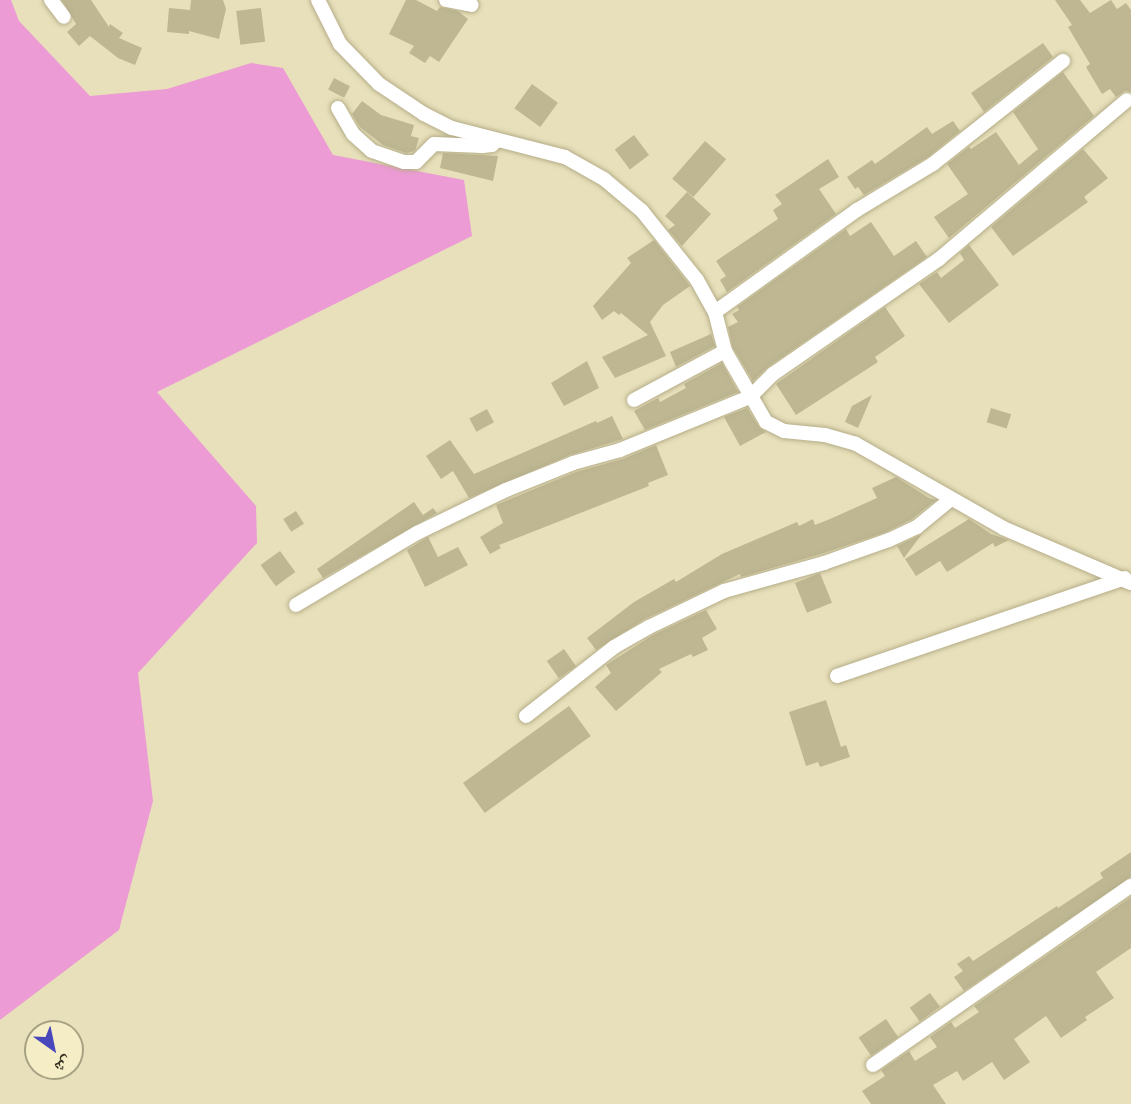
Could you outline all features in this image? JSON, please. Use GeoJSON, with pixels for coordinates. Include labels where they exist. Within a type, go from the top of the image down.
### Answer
{"type":"FeatureCollection","features":[{"type":"Feature","properties":{"kind":"street"},"geometry":{"type":"LineString","coordinates":[[51,0],[64,17]]}},
{"type":"Feature","properties":{"kind":"street"},"geometry":{"type":"LineString","coordinates":[[318,0],[340,44],[379,84],[442,124],[565,157],[604,179],[642,211],[697,280],[715,312],[725,351],[766,422],[784,431],[825,435],[856,444],[1004,528],[1090,567],[1128,581]]}},
{"type":"Feature","properties":{"kind":"street"},"geometry":{"type":"LineString","coordinates":[[446,0],[472,4]]}},
{"type":"Feature","properties":{"kind":"street"},"geometry":{"type":"LineString","coordinates":[[715,312],[857,210],[933,164],[1063,60]]}},
{"type":"Feature","properties":{"kind":"street"},"geometry":{"type":"LineString","coordinates":[[296,606],[417,533],[506,490],[573,463],[620,450],[750,397],[773,374],[939,259],[1127,100]]}},
{"type":"Feature","properties":{"kind":"street"},"geometry":{"type":"LineString","coordinates":[[338,108],[353,134],[372,151],[404,162],[416,162],[434,144],[482,146],[492,145],[497,140]]}},
{"type":"Feature","properties":{"kind":"street"},"geometry":{"type":"LineString","coordinates":[[634,400],[725,351]]}},
{"type":"Feature","properties":{"kind":"street"},"geometry":{"type":"LineString","coordinates":[[526,716],[614,647],[649,627],[724,591],[824,563],[889,540],[917,527],[951,499]]}},
{"type":"Feature","properties":{"kind":"street"},"geometry":{"type":"LineString","coordinates":[[837,676],[1128,581]]}},
{"type":"Feature","properties":{"kind":"street"},"geometry":{"type":"LineString","coordinates":[[873,1065],[1131,886]]}},
{"type":"Feature","properties":{"kind":"shaded area"},"geometry":{"type":"Polygon","coordinates":[[[0,0],[11,0],[19,21],[90,96],[167,89],[251,63],[283,68],[333,155],[464,180],[472,236],[157,392],[256,506],[257,543],[138,673],[153,801],[119,930],[0,1020],[0,0]]]}},
{"type":"Feature","properties":{"kind":"building"},"geometry":{"type":"Polygon","coordinates":[[[62,0],[91,0],[109,27],[110,24],[123,33],[119,38],[142,48],[135,65],[118,58],[90,36],[79,46],[67,32],[76,24],[62,0]]]}},
{"type":"Feature","properties":{"kind":"building"},"geometry":{"type":"Polygon","coordinates":[[[191,0],[223,0],[226,9],[219,39],[189,31],[189,34],[167,32],[169,8],[190,10],[191,0]]]}},
{"type":"Feature","properties":{"kind":"building"},"geometry":{"type":"Polygon","coordinates":[[[406,0],[416,0],[437,11],[440,7],[458,11],[468,19],[439,62],[430,56],[425,63],[409,53],[414,46],[389,34],[406,0]]]}},
{"type":"Feature","properties":{"kind":"building"},"geometry":{"type":"Polygon","coordinates":[[[1055,0],[1080,0],[1090,13],[1111,0],[1117,9],[1126,3],[1131,10],[1131,92],[1125,91],[1116,97],[1110,89],[1102,94],[1086,67],[1090,64],[1068,27],[1072,25],[1055,0]]]}},
{"type":"Feature","properties":{"kind":"building"},"geometry":{"type":"Polygon","coordinates":[[[261,8],[265,42],[240,45],[236,11],[261,8]]]}},
{"type":"Feature","properties":{"kind":"building"},"geometry":{"type":"Polygon","coordinates":[[[1043,43],[1053,57],[984,112],[971,93],[1043,43]]]}},
{"type":"Feature","properties":{"kind":"building"},"geometry":{"type":"Polygon","coordinates":[[[1063,72],[1094,116],[949,238],[934,217],[968,194],[947,164],[969,147],[971,149],[996,132],[1019,165],[1038,149],[1013,112],[1063,72]]]}},
{"type":"Feature","properties":{"kind":"building"},"geometry":{"type":"Polygon","coordinates":[[[334,78],[350,86],[344,98],[328,90],[334,78]]]}},
{"type":"Feature","properties":{"kind":"building"},"geometry":{"type":"Polygon","coordinates":[[[532,84],[558,103],[540,127],[514,108],[532,84]]]}},
{"type":"Feature","properties":{"kind":"building"},"geometry":{"type":"Polygon","coordinates":[[[362,101],[381,115],[414,125],[411,136],[419,138],[415,151],[406,153],[383,145],[360,127],[352,114],[362,101]]]}},
{"type":"Feature","properties":{"kind":"building"},"geometry":{"type":"Polygon","coordinates":[[[953,121],[960,131],[928,157],[864,195],[858,187],[855,189],[847,177],[872,160],[875,164],[927,127],[932,134],[953,121]]]}},
{"type":"Feature","properties":{"kind":"building"},"geometry":{"type":"Polygon","coordinates":[[[634,135],[649,155],[630,169],[615,149],[634,135]]]}},
{"type":"Feature","properties":{"kind":"building"},"geometry":{"type":"Polygon","coordinates":[[[705,141],[726,159],[693,197],[672,179],[705,141]]]}},
{"type":"Feature","properties":{"kind":"building"},"geometry":{"type":"Polygon","coordinates":[[[1083,149],[1108,178],[1084,197],[1088,202],[1013,256],[991,227],[1083,149]]]}},
{"type":"Feature","properties":{"kind":"building"},"geometry":{"type":"Polygon","coordinates":[[[443,153],[498,156],[493,181],[440,168],[443,153]]]}},
{"type":"Feature","properties":{"kind":"building"},"geometry":{"type":"Polygon","coordinates":[[[828,159],[839,177],[819,189],[836,214],[727,292],[720,280],[726,276],[716,261],[778,219],[773,210],[782,204],[775,195],[828,159]]]}},
{"type":"Feature","properties":{"kind":"building"},"geometry":{"type":"Polygon","coordinates":[[[687,192],[711,214],[682,246],[668,230],[675,225],[665,216],[687,192]]]}},
{"type":"Feature","properties":{"kind":"building"},"geometry":{"type":"Polygon","coordinates":[[[871,222],[894,256],[916,241],[927,257],[768,367],[753,381],[733,348],[728,327],[738,322],[732,314],[739,310],[737,307],[846,229],[850,236],[871,222]]]}},
{"type":"Feature","properties":{"kind":"building"},"geometry":{"type":"Polygon","coordinates":[[[654,240],[690,286],[663,305],[650,322],[666,356],[615,378],[602,357],[648,335],[621,313],[619,315],[614,311],[602,320],[593,306],[631,263],[627,258],[654,240]]]}},
{"type":"Feature","properties":{"kind":"building"},"geometry":{"type":"Polygon","coordinates":[[[969,245],[999,285],[949,323],[919,284],[937,272],[941,278],[964,260],[960,253],[969,245]]]}},
{"type":"Feature","properties":{"kind":"building"},"geometry":{"type":"Polygon","coordinates":[[[885,307],[905,336],[875,357],[878,362],[796,415],[776,384],[885,307]]]}},
{"type":"Feature","properties":{"kind":"building"},"geometry":{"type":"Polygon","coordinates":[[[711,334],[715,346],[676,367],[670,352],[711,334]]]}},
{"type":"Feature","properties":{"kind":"building"},"geometry":{"type":"Polygon","coordinates":[[[587,361],[599,388],[564,406],[551,383],[587,361]]]}},
{"type":"Feature","properties":{"kind":"building"},"geometry":{"type":"Polygon","coordinates":[[[722,363],[738,392],[645,430],[634,411],[658,398],[660,402],[686,388],[684,384],[722,363]]]}},
{"type":"Feature","properties":{"kind":"building"},"geometry":{"type":"Polygon","coordinates":[[[872,395],[858,428],[845,422],[852,406],[872,395]]]}},
{"type":"Feature","properties":{"kind":"building"},"geometry":{"type":"Polygon","coordinates":[[[747,408],[759,427],[766,432],[740,446],[724,417],[747,408]]]}},
{"type":"Feature","properties":{"kind":"building"},"geometry":{"type":"Polygon","coordinates":[[[991,408],[1011,414],[1007,428],[987,422],[991,408]]]}},
{"type":"Feature","properties":{"kind":"building"},"geometry":{"type":"Polygon","coordinates":[[[487,409],[494,422],[476,432],[469,418],[487,409]]]}},
{"type":"Feature","properties":{"kind":"building"},"geometry":{"type":"Polygon","coordinates":[[[612,416],[623,439],[570,455],[469,498],[453,471],[441,479],[426,456],[450,440],[474,474],[612,416]]]}},
{"type":"Feature","properties":{"kind":"building"},"geometry":{"type":"Polygon","coordinates":[[[656,445],[668,475],[648,483],[649,486],[499,545],[501,548],[490,554],[480,537],[503,523],[496,505],[576,472],[623,459],[656,445]]]}},
{"type":"Feature","properties":{"kind":"building"},"geometry":{"type":"Polygon","coordinates":[[[896,477],[936,500],[912,519],[886,532],[821,554],[741,577],[740,574],[645,619],[596,650],[587,638],[634,602],[674,579],[676,582],[722,554],[797,522],[799,526],[813,519],[815,525],[877,498],[872,488],[896,477]]]}},
{"type":"Feature","properties":{"kind":"building"},"geometry":{"type":"Polygon","coordinates":[[[414,502],[423,515],[433,508],[437,513],[323,578],[317,569],[414,502]]]}},
{"type":"Feature","properties":{"kind":"building"},"geometry":{"type":"Polygon","coordinates":[[[296,511],[304,524],[291,532],[283,519],[296,511]]]}},
{"type":"Feature","properties":{"kind":"building"},"geometry":{"type":"Polygon","coordinates":[[[969,519],[991,534],[1009,540],[995,547],[993,543],[947,572],[940,561],[916,576],[905,559],[969,519]]]}},
{"type":"Feature","properties":{"kind":"building"},"geometry":{"type":"Polygon","coordinates":[[[922,534],[904,558],[897,546],[922,534]]]}},
{"type":"Feature","properties":{"kind":"building"},"geometry":{"type":"Polygon","coordinates":[[[428,537],[438,557],[458,547],[468,565],[425,587],[407,550],[428,537]]]}},
{"type":"Feature","properties":{"kind":"building"},"geometry":{"type":"Polygon","coordinates":[[[280,551],[295,572],[276,586],[261,565],[280,551]]]}},
{"type":"Feature","properties":{"kind":"building"},"geometry":{"type":"Polygon","coordinates":[[[820,573],[832,603],[807,613],[795,583],[820,573]]]}},
{"type":"Feature","properties":{"kind":"building"},"geometry":{"type":"Polygon","coordinates":[[[706,610],[717,629],[702,638],[708,650],[693,657],[691,654],[659,669],[662,672],[616,711],[595,687],[611,673],[606,665],[653,635],[706,610]]]}},
{"type":"Feature","properties":{"kind":"building"},"geometry":{"type":"Polygon","coordinates":[[[564,649],[576,666],[559,678],[547,661],[564,649]]]}},
{"type":"Feature","properties":{"kind":"building"},"geometry":{"type":"Polygon","coordinates":[[[826,700],[841,747],[846,745],[850,757],[820,767],[818,762],[806,766],[789,712],[826,700]]]}},
{"type":"Feature","properties":{"kind":"building"},"geometry":{"type":"Polygon","coordinates":[[[569,706],[591,736],[485,813],[463,783],[569,706]]]}},
{"type":"Feature","properties":{"kind":"building"},"geometry":{"type":"Polygon","coordinates":[[[1131,852],[1131,877],[964,991],[954,977],[963,971],[957,964],[969,956],[973,961],[1057,906],[1058,908],[1103,878],[1100,873],[1131,852]]]}},
{"type":"Feature","properties":{"kind":"building"},"geometry":{"type":"Polygon","coordinates":[[[1131,897],[1131,948],[1096,972],[1114,998],[1085,1017],[1087,1020],[1061,1038],[1046,1016],[1014,1039],[1030,1062],[1004,1080],[992,1062],[963,1081],[957,1071],[933,1085],[946,1104],[871,1104],[862,1091],[885,1076],[881,1070],[909,1051],[915,1061],[937,1047],[930,1037],[951,1022],[955,1028],[979,1012],[974,1006],[1131,897]]]}},
{"type":"Feature","properties":{"kind":"building"},"geometry":{"type":"Polygon","coordinates":[[[930,993],[940,1007],[920,1021],[910,1008],[930,993]]]}},
{"type":"Feature","properties":{"kind":"building"},"geometry":{"type":"Polygon","coordinates":[[[886,1019],[898,1037],[871,1056],[859,1037],[886,1019]]]}}]}
